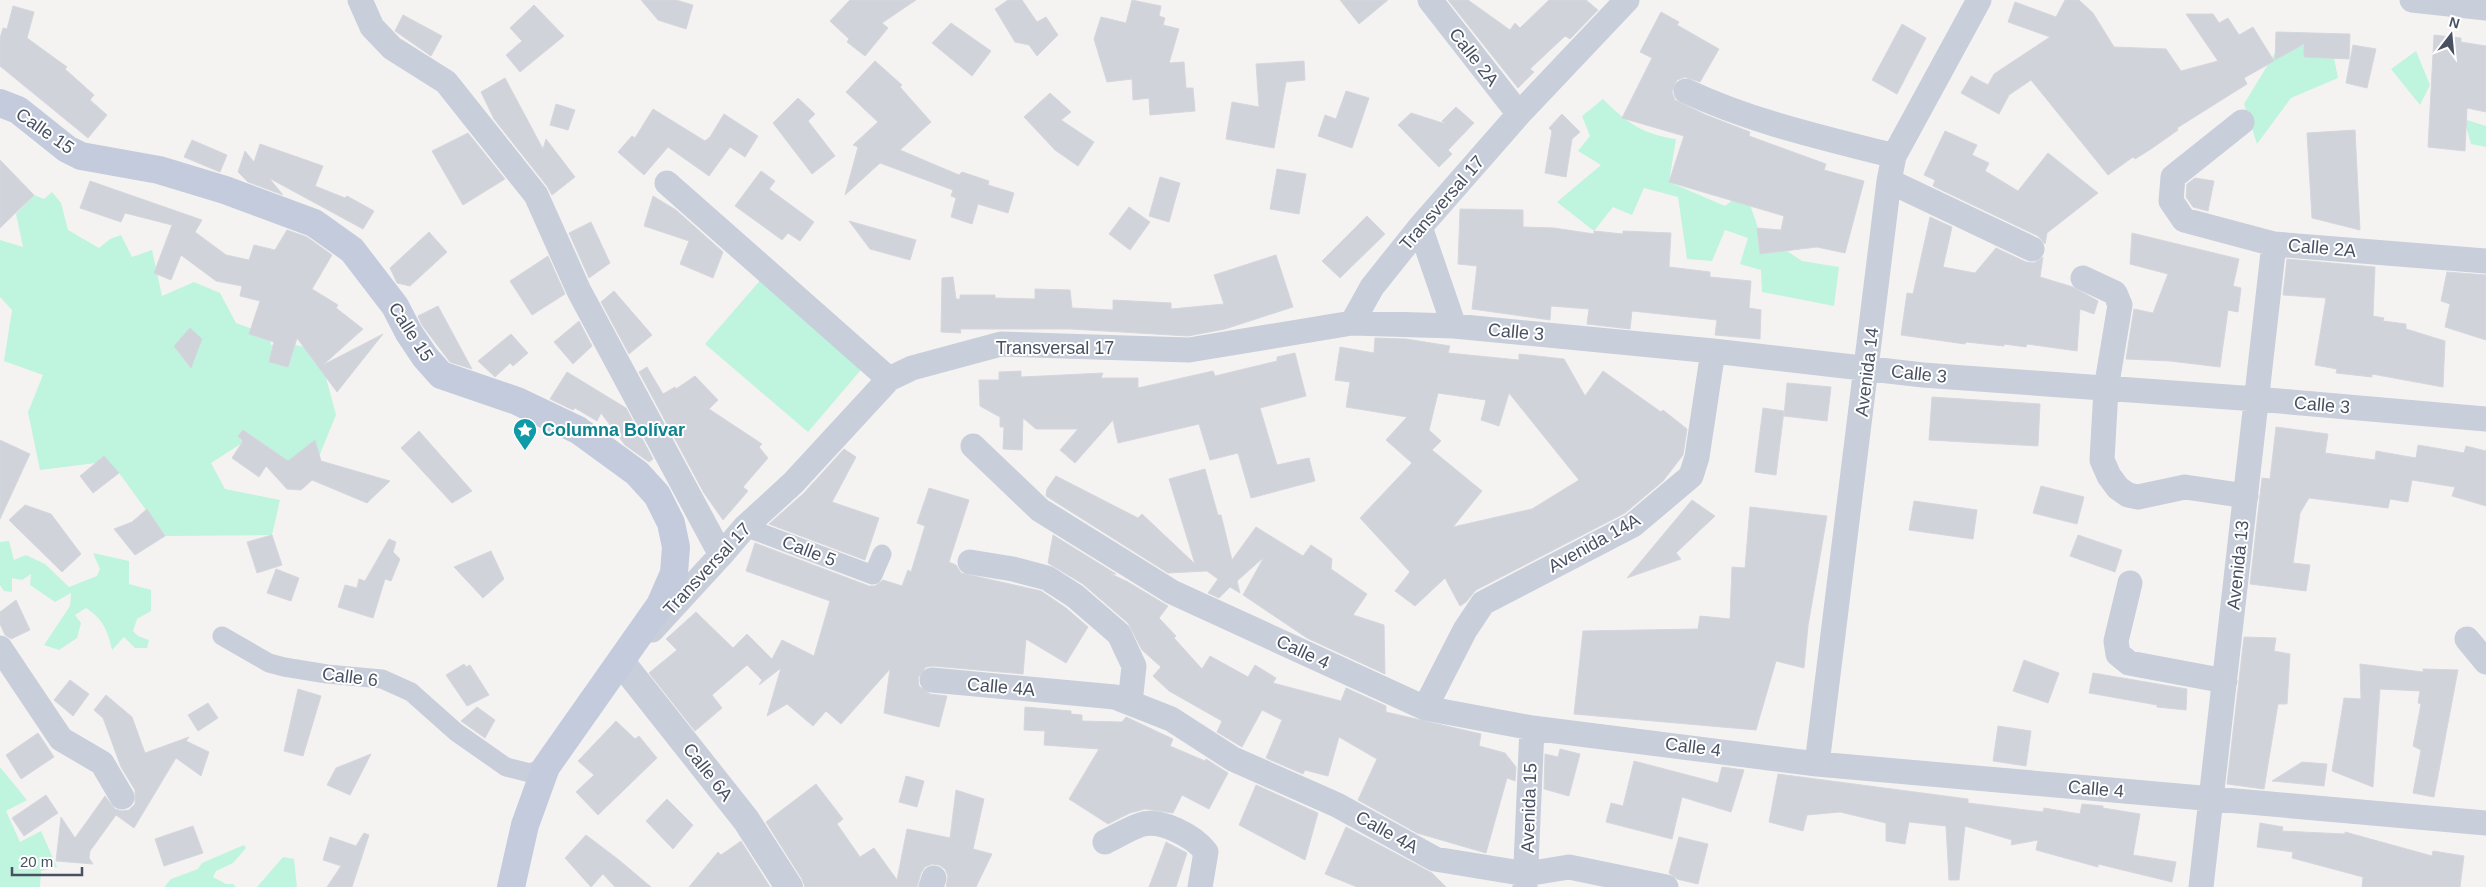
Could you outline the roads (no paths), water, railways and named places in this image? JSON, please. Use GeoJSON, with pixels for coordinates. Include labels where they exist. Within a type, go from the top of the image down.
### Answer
{"type":"FeatureCollection","features":[{"type":"Feature","properties":{"kind":"main road","name":"Calle 15"},"geometry":{"type":"LineString","coordinates":[[0,103],[18,110],[67,149],[81,156],[159,170],[224,190],[314,223],[352,250],[395,306],[409,333],[425,357],[441,375],[499,394],[548,414],[578,430],[637,473],[657,495],[672,523],[676,547],[674,573],[660,605],[621,662]]}},
{"type":"Feature","properties":{"kind":"main road","name":"Transversal 17"},"geometry":{"type":"LineString","coordinates":[[511,887],[525,825],[546,767],[621,662]]}},
{"type":"Feature","properties":{"kind":"street"},"geometry":{"type":"LineString","coordinates":[[360,0],[372,27],[392,48],[446,82],[536,195],[579,291],[721,555]]}},
{"type":"Feature","properties":{"kind":"street","name":"Calle 2A"},"geometry":{"type":"LineString","coordinates":[[1430,0],[1519,114]]}},
{"type":"Feature","properties":{"kind":"street","name":"Transversal 17"},"geometry":{"type":"LineString","coordinates":[[621,662],[745,527],[793,483],[889,378],[912,368],[1001,344],[1189,350],[1352,323],[1372,287],[1420,227],[1519,114],[1627,0]]}},
{"type":"Feature","properties":{"kind":"street","name":"Avenida 14"},"geometry":{"type":"LineString","coordinates":[[1817,764],[1868,368],[1889,181],[1894,156],[1979,0]]}},
{"type":"Feature","properties":{"kind":"street"},"geometry":{"type":"LineString","coordinates":[[2412,0],[2486,8]]}},
{"type":"Feature","properties":{"kind":"street"},"geometry":{"type":"LineString","coordinates":[[1686,91],[1706,100],[1787,128],[1894,156]]}},
{"type":"Feature","properties":{"kind":"street","name":"Calle 2A"},"geometry":{"type":"LineString","coordinates":[[2242,122],[2173,177],[2171,201],[2184,220],[2274,244],[2486,261]]}},
{"type":"Feature","properties":{"kind":"street"},"geometry":{"type":"LineString","coordinates":[[1889,181],[2032,249]]}},
{"type":"Feature","properties":{"kind":"street"},"geometry":{"type":"LineString","coordinates":[[667,183],[889,378]]}},
{"type":"Feature","properties":{"kind":"street"},"geometry":{"type":"LineString","coordinates":[[1420,227],[1454,326]]}},
{"type":"Feature","properties":{"kind":"street","name":"Avenida 13"},"geometry":{"type":"LineString","coordinates":[[2201,887],[2274,244]]}},
{"type":"Feature","properties":{"kind":"street"},"geometry":{"type":"LineString","coordinates":[[2084,278],[2115,293],[2120,305],[2106,389],[2102,460],[2118,488],[2128,495],[2138,497],[2185,487],[2246,496]]}},
{"type":"Feature","properties":{"kind":"street","name":"Calle 3"},"geometry":{"type":"LineString","coordinates":[[1352,323],[1454,326],[1713,350],[1922,376],[2256,399],[2486,419]]}},
{"type":"Feature","properties":{"kind":"street","name":"Avenida 14A"},"geometry":{"type":"LineString","coordinates":[[1425,708],[1465,630],[1482,603],[1633,525],[1691,476],[1697,457],[1713,350]]}},
{"type":"Feature","properties":{"kind":"street","name":"Calle 4"},"geometry":{"type":"LineString","coordinates":[[973,446],[1040,510],[1172,592],[1425,708],[1532,728],[1817,764],[2486,823]]}},
{"type":"Feature","properties":{"kind":"street","name":"Calle 5"},"geometry":{"type":"LineString","coordinates":[[745,527],[873,575],[882,554]]}},
{"type":"Feature","properties":{"kind":"street"},"geometry":{"type":"LineString","coordinates":[[970,562],[1013,569],[1047,578],[1075,596],[1119,634],[1134,666],[1130,703]]}},
{"type":"Feature","properties":{"kind":"street"},"geometry":{"type":"LineString","coordinates":[[2130,583],[2116,641],[2118,654],[2129,663],[2225,681]]}},
{"type":"Feature","properties":{"kind":"street","name":"Calle 6"},"geometry":{"type":"LineString","coordinates":[[222,636],[269,662],[284,667],[326,674],[382,679],[411,692],[456,732],[506,766],[530,773],[546,767]]}},
{"type":"Feature","properties":{"kind":"street"},"geometry":{"type":"LineString","coordinates":[[2467,639],[2486,662]]}},
{"type":"Feature","properties":{"kind":"street"},"geometry":{"type":"LineString","coordinates":[[0,648],[61,739],[102,763],[122,797]]}},
{"type":"Feature","properties":{"kind":"street","name":"Calle 6A"},"geometry":{"type":"LineString","coordinates":[[621,662],[746,820],[789,887]]}},
{"type":"Feature","properties":{"kind":"street","name":"Calle 4A"},"geometry":{"type":"LineString","coordinates":[[932,680],[1115,698],[1130,703],[1171,719],[1233,759],[1337,805],[1436,859],[1526,880],[1569,866],[1666,887]]}},
{"type":"Feature","properties":{"kind":"street","name":"Avenida 15"},"geometry":{"type":"LineString","coordinates":[[1526,880],[1532,728]]}},
{"type":"Feature","properties":{"kind":"street"},"geometry":{"type":"LineString","coordinates":[[1105,842],[1141,824],[1154,823],[1190,836],[1206,852],[1200,887]]}},
{"type":"Feature","properties":{"kind":"place","name":"Columna Bolívar"},"geometry":{"type":"Point","coordinates":[525,451]}}]}
